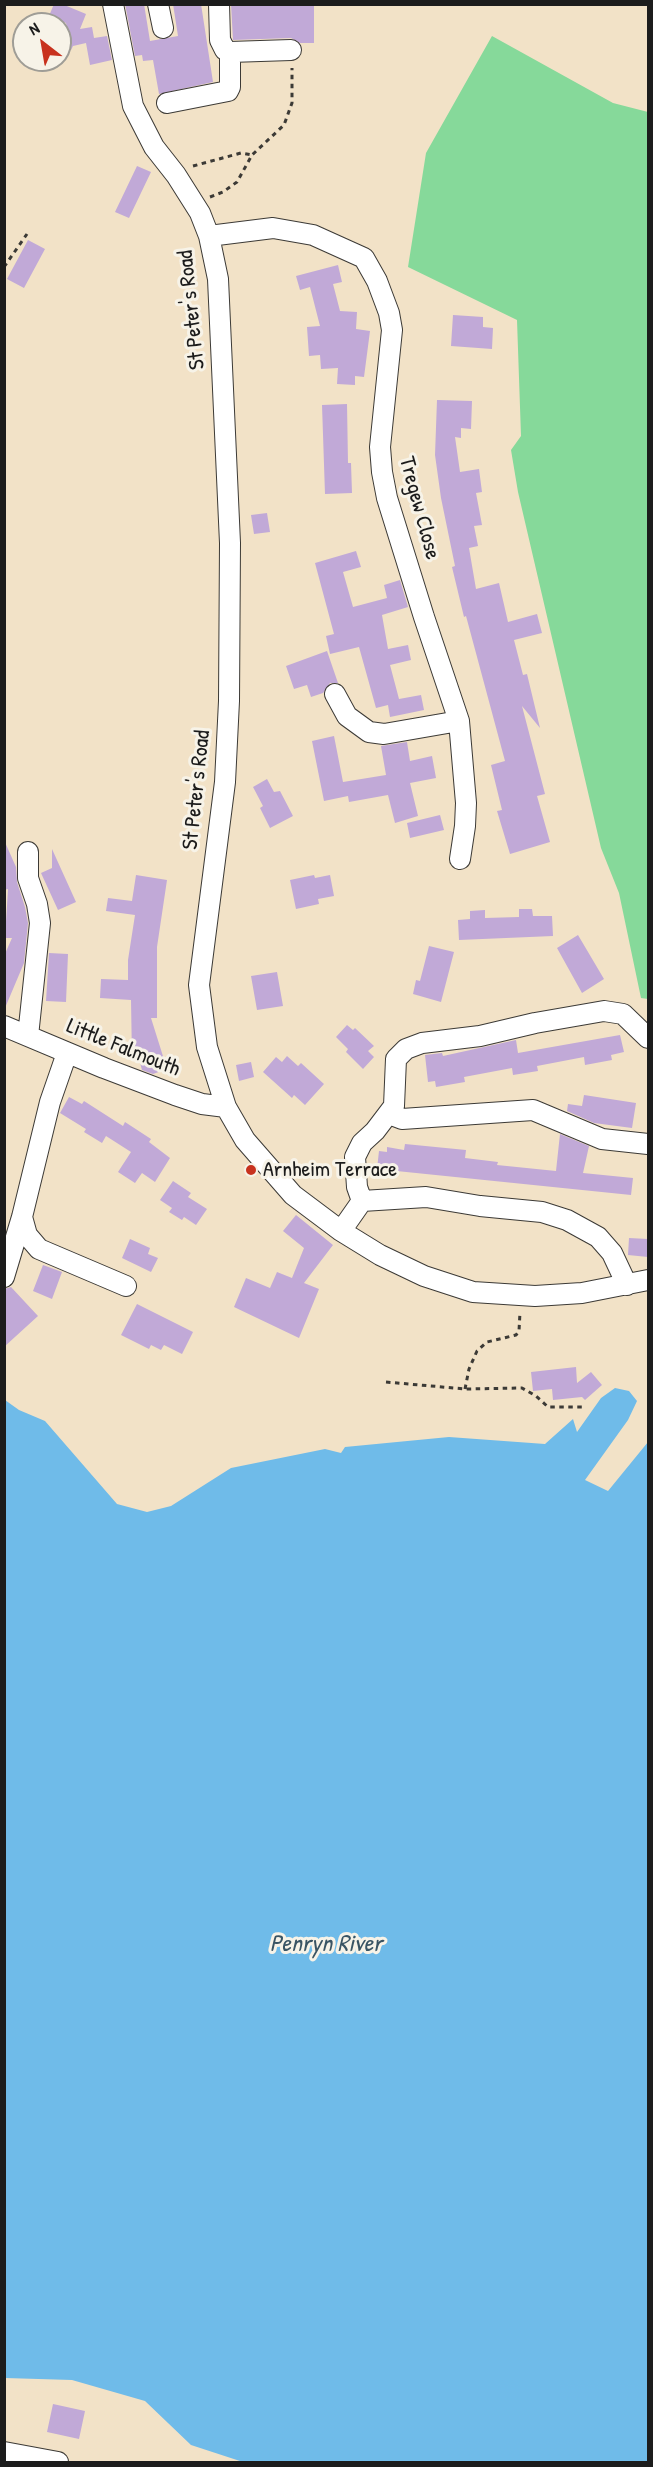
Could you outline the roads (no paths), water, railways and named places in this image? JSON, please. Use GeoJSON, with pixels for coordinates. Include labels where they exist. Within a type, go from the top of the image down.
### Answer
{"type":"FeatureCollection","features":[{"type":"Feature","properties":{"kind":"street","name":"St Peter's Road"},"geometry":{"type":"LineString","coordinates":[[113,4],[133,106],[154,147],[176,175],[195,205],[209,236],[218,279],[231,563],[230,678],[225,782],[199,984],[207,1047],[226,1107],[245,1140],[274,1175],[302,1202],[341,1231],[381,1255],[424,1276],[473,1292],[521,1295],[582,1293],[648,1280]]}},
{"type":"Feature","properties":{"kind":"street"},"geometry":{"type":"LineString","coordinates":[[158,4],[163,28]]}},
{"type":"Feature","properties":{"kind":"street"},"geometry":{"type":"LineString","coordinates":[[219,4],[220,40],[225,50],[230,52],[291,50]]}},
{"type":"Feature","properties":{"kind":"street"},"geometry":{"type":"LineString","coordinates":[[167,103],[228,91],[230,52]]}},
{"type":"Feature","properties":{"kind":"street","name":"Tregew Close"},"geometry":{"type":"LineString","coordinates":[[209,236],[273,228],[313,235],[364,258],[377,281],[389,313],[392,330],[380,447],[382,472],[387,498],[459,721],[466,803],[460,859]]}},
{"type":"Feature","properties":{"kind":"street"},"geometry":{"type":"LineString","coordinates":[[335,694],[347,716],[369,732],[384,734],[459,721]]}},
{"type":"Feature","properties":{"kind":"street"},"geometry":{"type":"LineString","coordinates":[[28,852],[28,878],[40,913],[28,1036]]}},
{"type":"Feature","properties":{"kind":"street"},"geometry":{"type":"LineString","coordinates":[[362,1201],[357,1187],[355,1157],[362,1143],[389,1114],[396,1099],[396,1059],[413,1046],[480,1036],[535,1023],[604,1011],[623,1014],[648,1038]]}},
{"type":"Feature","properties":{"kind":"street","name":"Little Falmouth"},"geometry":{"type":"LineString","coordinates":[[4,1026],[183,1098],[202,1104],[226,1107]]}},
{"type":"Feature","properties":{"kind":"street"},"geometry":{"type":"LineString","coordinates":[[4,1277],[22,1217],[50,1102],[67,1053]]}},
{"type":"Feature","properties":{"kind":"street"},"geometry":{"type":"LineString","coordinates":[[389,1114],[402,1119],[533,1110],[602,1139],[648,1144]]}},
{"type":"Feature","properties":{"kind":"street"},"geometry":{"type":"LineString","coordinates":[[362,1201],[426,1197],[556,1215],[598,1238],[606,1245],[627,1285]]}},
{"type":"Feature","properties":{"kind":"street"},"geometry":{"type":"LineString","coordinates":[[341,1231],[362,1201]]}},
{"type":"Feature","properties":{"kind":"street"},"geometry":{"type":"LineString","coordinates":[[22,1217],[27,1235],[39,1249],[126,1286]]}},
{"type":"Feature","properties":{"kind":"street"},"geometry":{"type":"LineString","coordinates":[[4,2452],[29,2455],[58,2463]]}},
{"type":"Feature","properties":{"kind":"water","name":"Penryn River"},"geometry":{"type":"Polygon","coordinates":[[[615,1388],[629,1391],[637,1401],[628,1420],[585,1480],[608,1491],[648,1442],[648,2462],[243,2462],[191,2445],[145,2401],[72,2380],[5,2378],[5,1400],[19,1410],[45,1421],[117,1504],[147,1512],[171,1506],[231,1468],[325,1449],[341,1453],[345,1447],[449,1437],[545,1444],[573,1419],[577,1432],[601,1398],[615,1388]]]}},
{"type":"Feature","properties":{"kind":"place","name":"Arnheim Terrace"},"geometry":{"type":"Point","coordinates":[251,1170]}}]}
